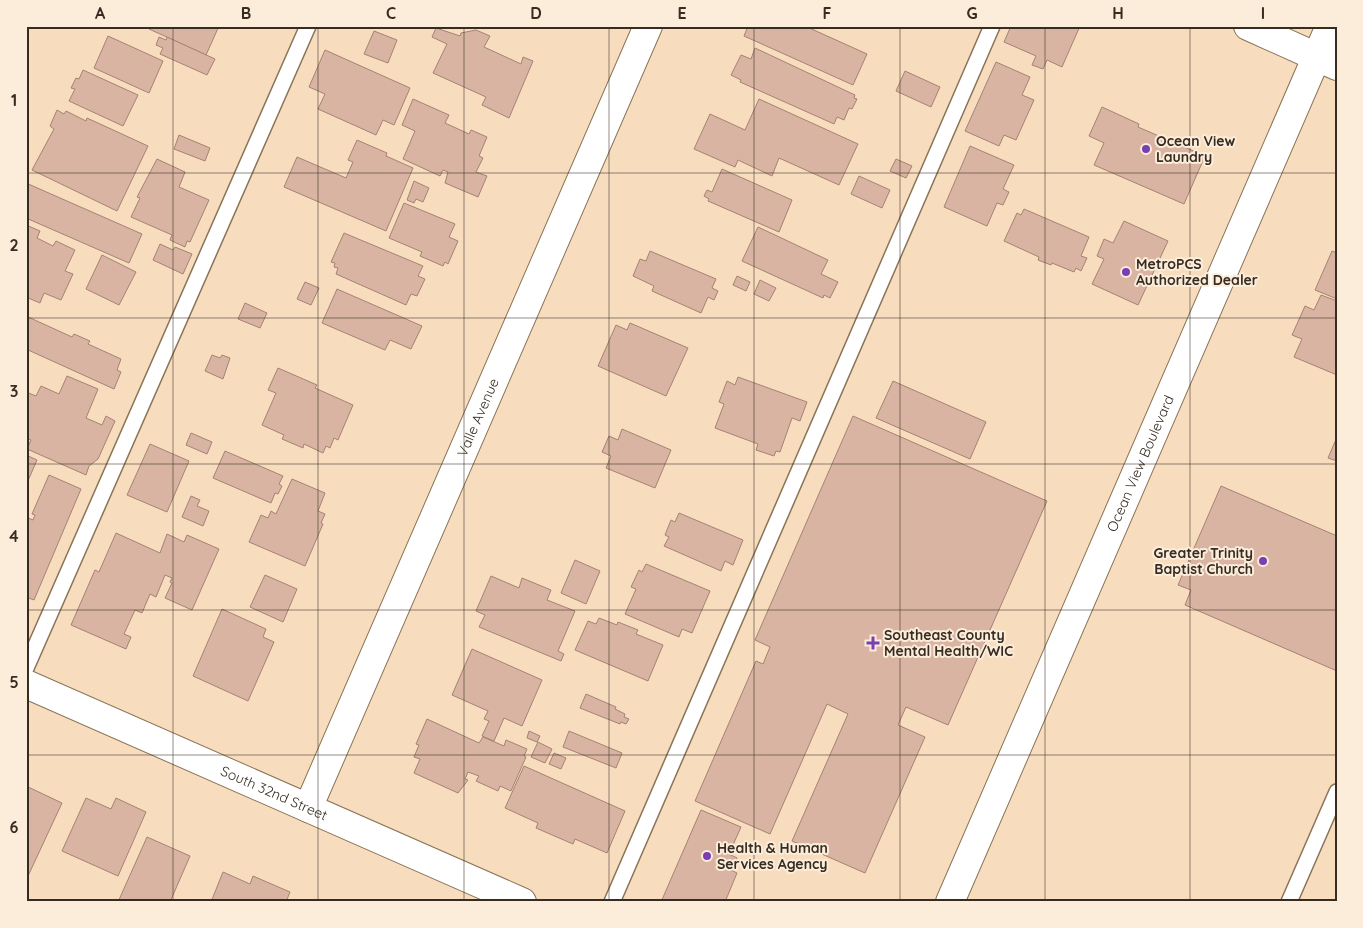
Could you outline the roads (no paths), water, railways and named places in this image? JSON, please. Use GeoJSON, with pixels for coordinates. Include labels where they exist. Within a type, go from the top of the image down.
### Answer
{"type":"FeatureCollection","features":[{"type":"Feature","properties":{"kind":"main road","name":"Valle Avenue"},"geometry":{"type":"LineString","coordinates":[[308,808],[648,26]]}},
{"type":"Feature","properties":{"kind":"main road"},"geometry":{"type":"LineString","coordinates":[[1248,26],[1327,61]]}},
{"type":"Feature","properties":{"kind":"main road","name":"Ocean View Boulevard"},"geometry":{"type":"LineString","coordinates":[[950,902],[1327,61],[1330,26]]}},
{"type":"Feature","properties":{"kind":"main road","name":"South 32nd Street"},"geometry":{"type":"LineString","coordinates":[[26,684],[522,902]]}},
{"type":"Feature","properties":{"kind":"lane"},"geometry":{"type":"LineString","coordinates":[[26,668],[308,26]]}},
{"type":"Feature","properties":{"kind":"lane"},"geometry":{"type":"LineString","coordinates":[[612,902],[992,26]]}},
{"type":"Feature","properties":{"kind":"lane"},"geometry":{"type":"LineString","coordinates":[[1289,902],[1337,792]]}},
{"type":"Feature","properties":{"kind":"place","name":"Ocean View Laundry"},"geometry":{"type":"Point","coordinates":[1146,149]}},
{"type":"Feature","properties":{"kind":"place","name":"MetroPCS Authorized Dealer"},"geometry":{"type":"Point","coordinates":[1126,272]}},
{"type":"Feature","properties":{"kind":"place","name":"Greater Trinity Baptist Church"},"geometry":{"type":"Point","coordinates":[1263,561]}},
{"type":"Feature","properties":{"kind":"place","name":"Southeast County Mental Health/WIC"},"geometry":{"type":"Point","coordinates":[873,643]}},
{"type":"Feature","properties":{"kind":"place","name":"Health & Human Services Agency"},"geometry":{"type":"Point","coordinates":[707,856]}}]}
